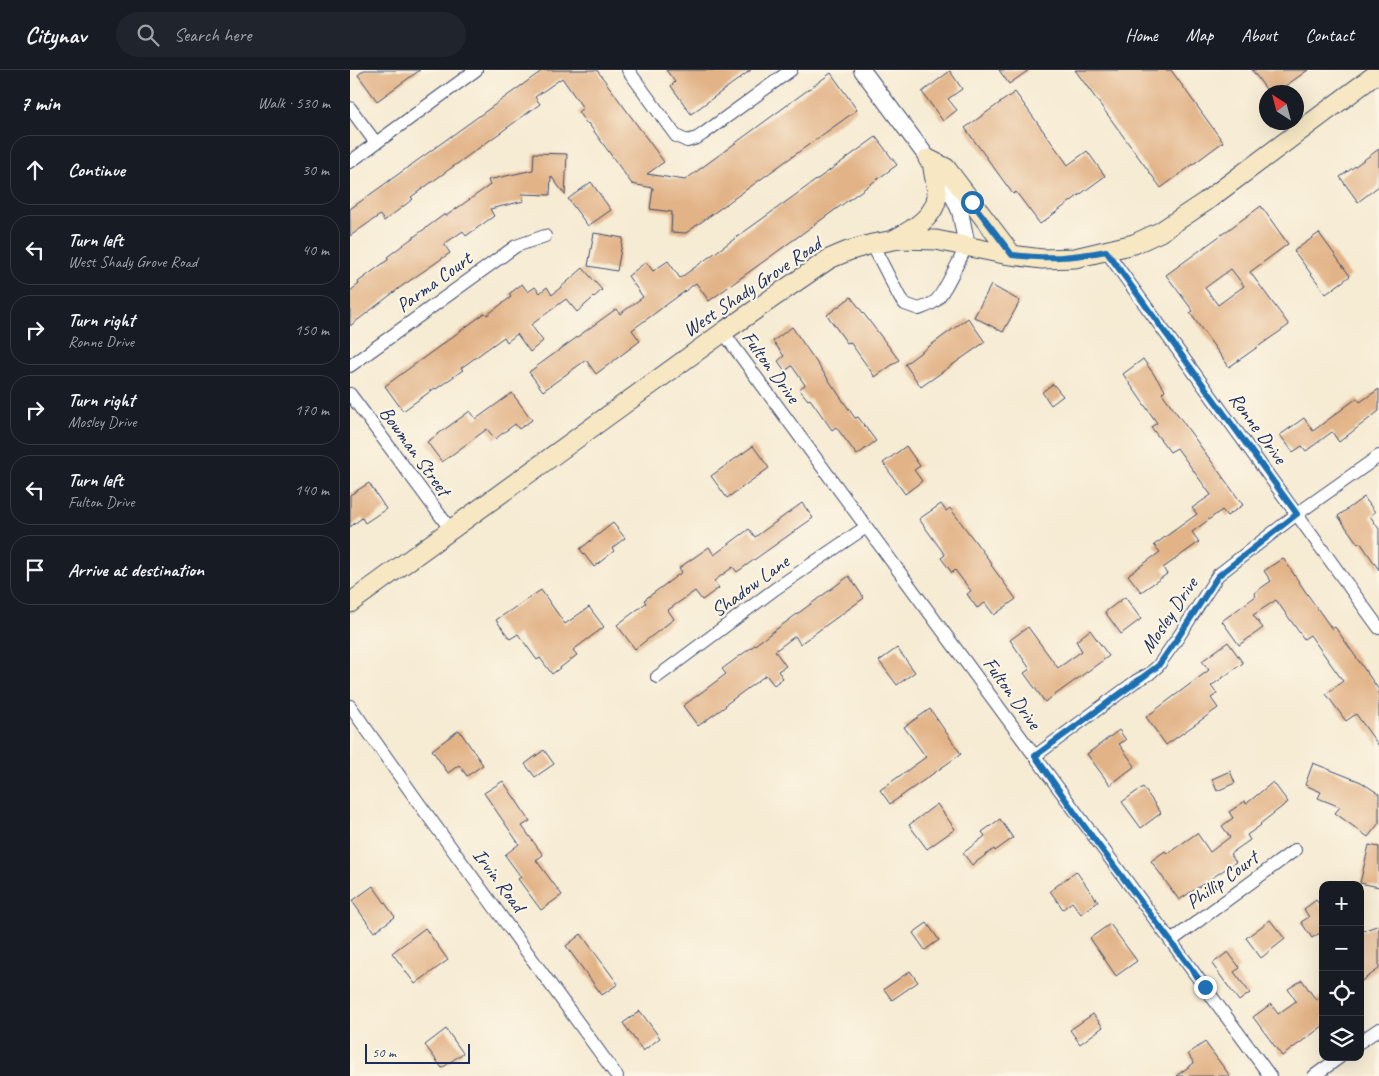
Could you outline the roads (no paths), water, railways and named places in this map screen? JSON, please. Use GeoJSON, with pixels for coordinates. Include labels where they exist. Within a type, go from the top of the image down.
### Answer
{"type":"FeatureCollection","features":[{"type":"Feature","properties":{"kind":"main road","name":"West Shady Grove Road"},"geometry":{"type":"LineString","coordinates":[[350,603],[723,332],[828,259],[872,244],[900,239],[936,240],[1042,259],[1075,258],[1134,244],[1160,232],[1205,202],[1379,72]]}},
{"type":"Feature","properties":{"kind":"main road"},"geometry":{"type":"LineString","coordinates":[[892,240],[913,230],[932,209],[937,196],[931,163],[946,168],[1012,255]]}},
{"type":"Feature","properties":{"kind":"street"},"geometry":{"type":"LineString","coordinates":[[350,162],[476,70]]}},
{"type":"Feature","properties":{"kind":"street"},"geometry":{"type":"LineString","coordinates":[[628,70],[676,136],[687,141],[703,134],[791,70]]}},
{"type":"Feature","properties":{"kind":"street"},"geometry":{"type":"LineString","coordinates":[[862,70],[931,163],[954,198],[960,211],[967,246],[936,302],[919,309],[905,304],[900,298],[872,244]]}},
{"type":"Feature","properties":{"kind":"street"},"geometry":{"type":"LineString","coordinates":[[350,108],[376,143]]}},
{"type":"Feature","properties":{"kind":"street","name":"Parma Court"},"geometry":{"type":"LineString","coordinates":[[350,366],[516,246],[545,236]]}},
{"type":"Feature","properties":{"kind":"street","name":"Ronne Drive"},"geometry":{"type":"LineString","coordinates":[[1106,251],[1379,628]]}},
{"type":"Feature","properties":{"kind":"street","name":"Fulton Drive"},"geometry":{"type":"LineString","coordinates":[[723,332],[1035,756],[1082,823],[1270,1076]]}},
{"type":"Feature","properties":{"kind":"street","name":"Bowman Street"},"geometry":{"type":"LineString","coordinates":[[350,394],[451,530]]}},
{"type":"Feature","properties":{"kind":"street","name":"Mosley Drive"},"geometry":{"type":"LineString","coordinates":[[1035,756],[1158,666],[1218,576],[1297,514],[1379,456]]}},
{"type":"Feature","properties":{"kind":"street","name":"Shadow Lane"},"geometry":{"type":"LineString","coordinates":[[657,677],[775,589],[866,527]]}},
{"type":"Feature","properties":{"kind":"street","name":"Irvin Road"},"geometry":{"type":"LineString","coordinates":[[350,706],[618,1076]]}},
{"type":"Feature","properties":{"kind":"street","name":"Phillip Court"},"geometry":{"type":"LineString","coordinates":[[1171,941],[1295,850]]}},
{"type":"Feature","properties":{"kind":"street"},"geometry":{"type":"LineString","coordinates":[[1364,1039],[1379,1029]]}},
{"type":"Feature","properties":{"kind":"street"},"geometry":{"type":"LineString","coordinates":[[1314,1076],[1335,1061]]}}]}
